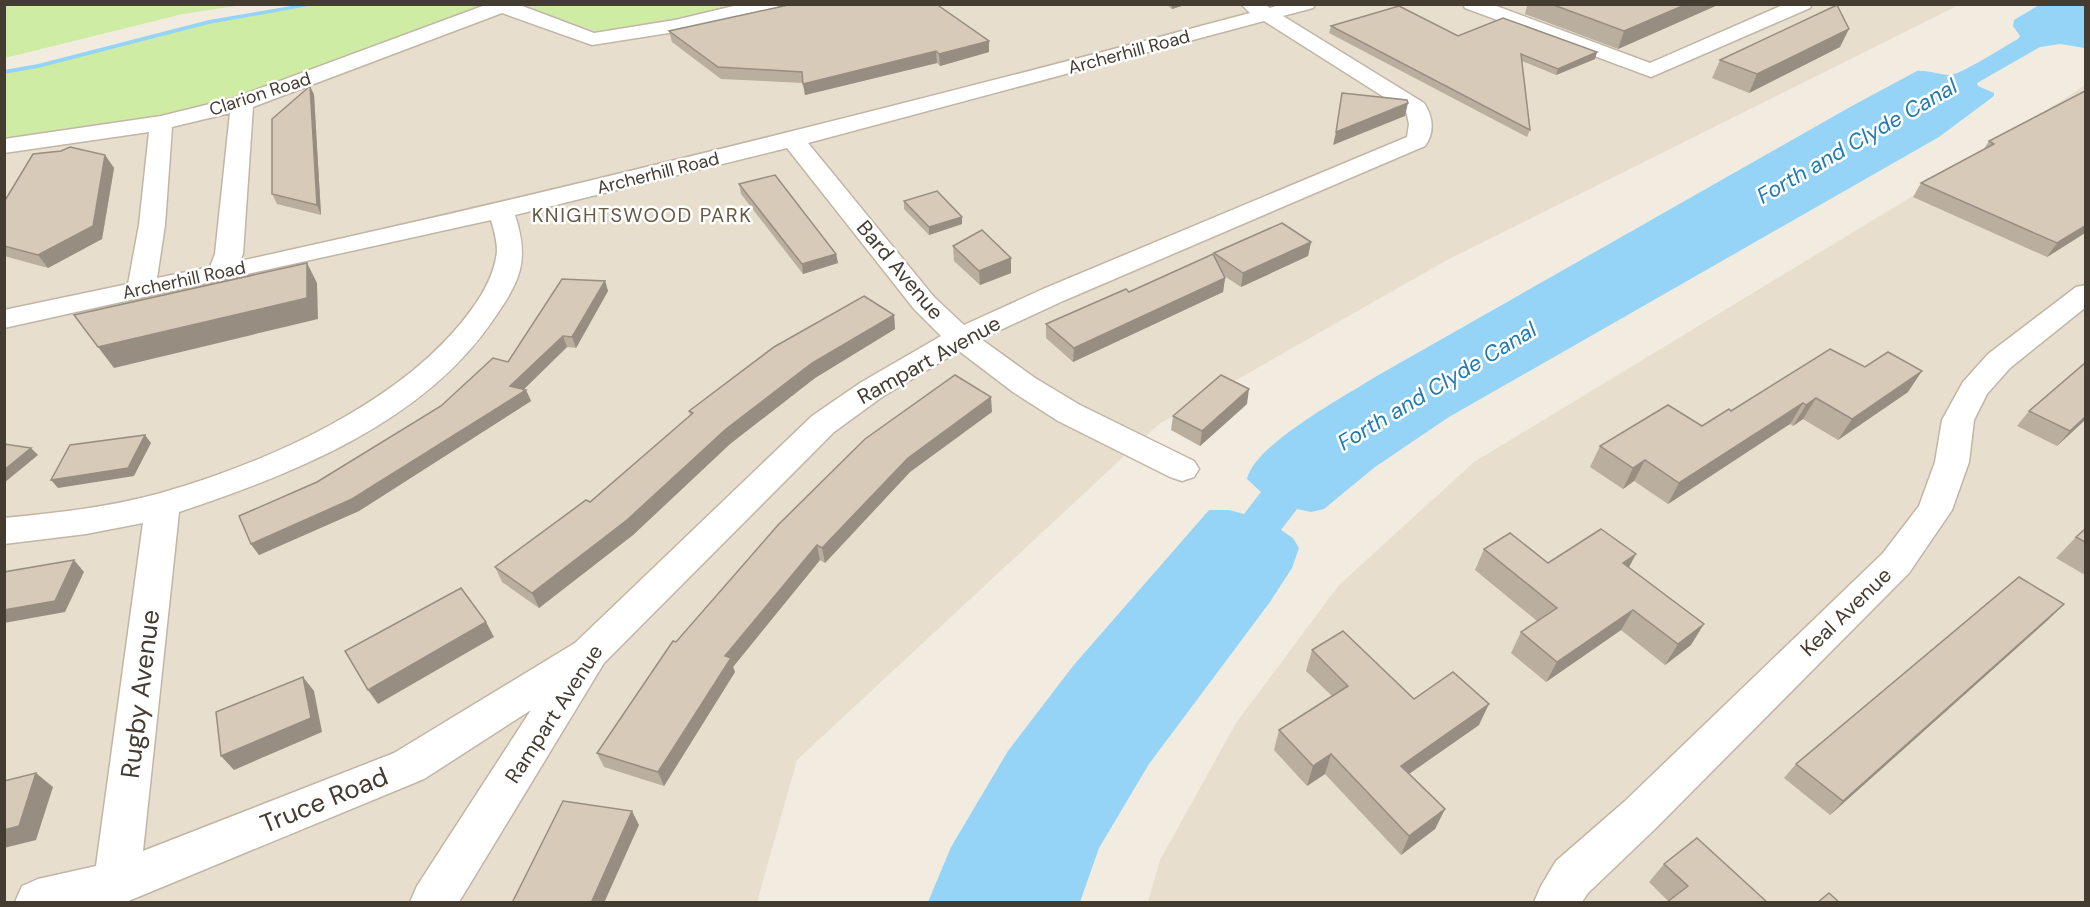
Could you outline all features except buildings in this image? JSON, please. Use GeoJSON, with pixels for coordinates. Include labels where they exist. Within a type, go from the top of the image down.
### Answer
{"type":"FeatureCollection","features":[{"type":"Feature","properties":{"kind":"street"},"geometry":{"type":"LineString","coordinates":[[505,5],[592,39],[675,26],[770,4]]}},
{"type":"Feature","properties":{"kind":"street","name":"Archerhill Road"},"geometry":{"type":"LineString","coordinates":[[4,319],[501,210],[793,140],[1258,10],[1306,4]]}},
{"type":"Feature","properties":{"kind":"street"},"geometry":{"type":"LineString","coordinates":[[1472,4],[1651,71],[1803,4]]}},
{"type":"Feature","properties":{"kind":"street","name":"Clarion Road"},"geometry":{"type":"LineString","coordinates":[[4,146],[161,123],[242,104],[505,5]]}},
{"type":"Feature","properties":{"kind":"street","name":"Rampart Avenue"},"geometry":{"type":"LineString","coordinates":[[433,903],[590,652],[823,424],[871,390],[960,338],[1053,295],[1417,141],[1421,131],[1421,120],[1416,108],[1258,10]]}},
{"type":"Feature","properties":{"kind":"street"},"geometry":{"type":"LineString","coordinates":[[222,272],[229,254],[242,104]]}},
{"type":"Feature","properties":{"kind":"street"},"geometry":{"type":"LineString","coordinates":[[141,290],[152,225],[161,123]]}},
{"type":"Feature","properties":{"kind":"street","name":"Bard Avenue"},"geometry":{"type":"LineString","coordinates":[[793,140],[924,303],[960,338],[1024,385],[1069,413],[1182,469]]}},
{"type":"Feature","properties":{"kind":"street"},"geometry":{"type":"LineString","coordinates":[[4,531],[55,526],[163,505],[219,486],[304,450],[361,420],[401,394],[439,364],[466,337],[487,311],[502,285],[510,246],[501,210]]}},
{"type":"Feature","properties":{"kind":"street","name":"Keal Avenue"},"geometry":{"type":"LineString","coordinates":[[1557,903],[1572,877],[1640,815],[1896,563],[1935,510],[1952,462],[1958,420],[1974,389],[1999,362],[2085,293]]}},
{"type":"Feature","properties":{"kind":"street","name":"Rugby Avenue"},"geometry":{"type":"LineString","coordinates":[[117,884],[163,505]]}},
{"type":"Feature","properties":{"kind":"street","name":"Truce Road"},"geometry":{"type":"LineString","coordinates":[[38,903],[117,884],[409,765],[590,652]]}},
{"type":"Feature","properties":{"kind":"shaded area"},"geometry":{"type":"Polygon","coordinates":[[[507,5],[1959,5],[1449,259],[1159,424],[797,760],[757,902],[5,902],[5,146],[507,5]]]}},
{"type":"Feature","properties":{"kind":"shaded area"},"geometry":{"type":"Polygon","coordinates":[[[2085,85],[2085,902],[1148,902],[1160,860],[1236,723],[1339,585],[1474,462],[1954,171],[2085,85]]]}},
{"type":"Feature","properties":{"kind":"green space"},"geometry":{"type":"Polygon","coordinates":[[[5,4],[242,5],[183,14],[5,58],[5,4]]]}},
{"type":"Feature","properties":{"kind":"green space"},"geometry":{"type":"Polygon","coordinates":[[[534,4],[746,5],[650,25],[596,31],[534,10],[534,4]]]}},
{"type":"Feature","properties":{"kind":"green space"},"geometry":{"type":"Polygon","coordinates":[[[317,5],[507,5],[242,103],[5,146],[5,72],[38,66],[209,22],[317,5]]]}},
{"type":"Feature","properties":{"kind":"water","name":"Forth and Clyde Canal"},"geometry":{"type":"Polygon","coordinates":[[[2039,5],[2085,5],[2085,48],[2060,44],[2040,47],[1977,83],[1978,86],[1994,93],[1994,96],[1939,137],[1449,417],[1375,467],[1324,509],[1311,512],[1297,509],[1281,530],[1293,538],[1299,548],[1292,568],[1270,602],[1149,764],[1099,848],[1080,902],[928,902],[951,847],[1008,751],[1073,666],[1209,510],[1229,510],[1244,514],[1261,492],[1247,479],[1254,465],[1283,437],[1302,422],[1375,377],[1850,107],[1917,71],[1950,75],[1984,59],[2018,39],[2020,36],[2013,26],[2014,20],[2039,5]]]}},
{"type":"Feature","properties":{"kind":"waterway"},"geometry":{"type":"LineString","coordinates":[[4,72],[38,66],[209,22],[317,4]]}},
{"type":"Feature","properties":{"kind":"district","name":"KNIGHTSWOOD PARK"},"geometry":{"type":"Point","coordinates":[642,215]}}]}
